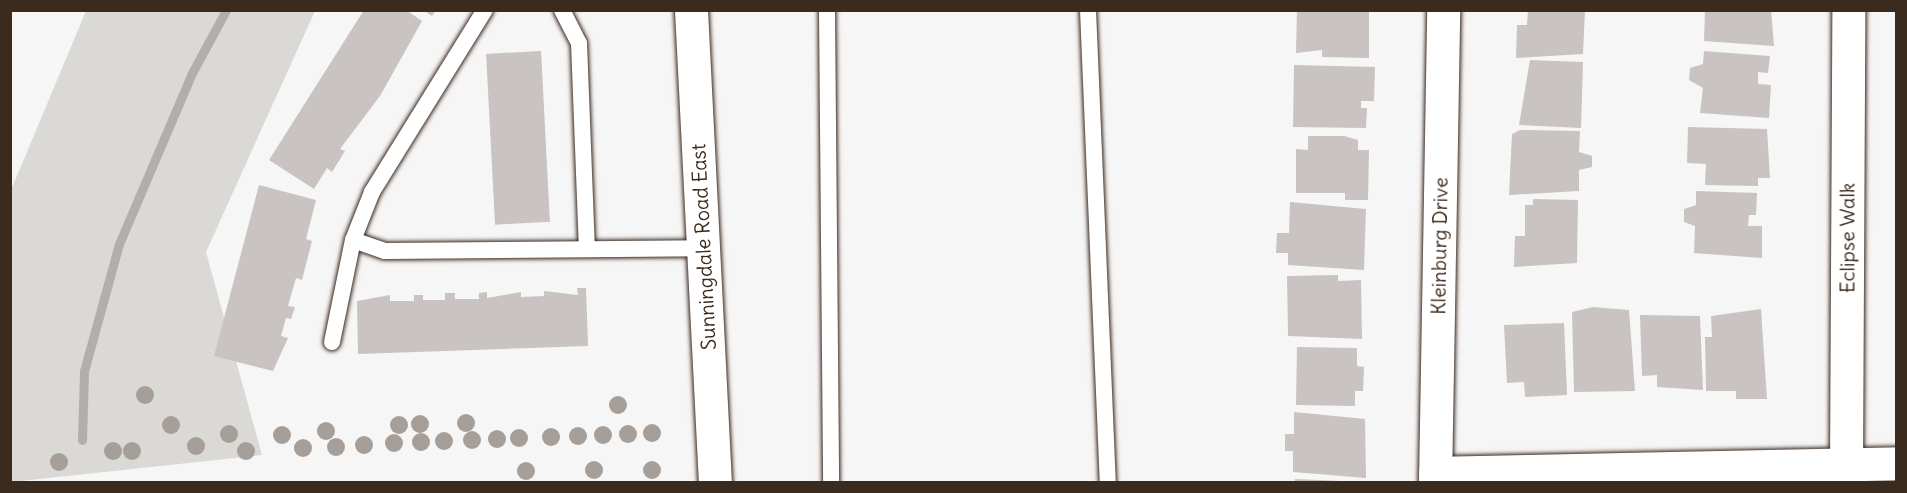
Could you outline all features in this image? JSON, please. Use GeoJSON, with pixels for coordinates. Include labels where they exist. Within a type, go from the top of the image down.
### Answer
{"type":"FeatureCollection","features":[{"type":"Feature","properties":{"kind":"street","name":"Sunningdale Road East"},"geometry":{"type":"LineString","coordinates":[[691,10],[715,483]]}},
{"type":"Feature","properties":{"kind":"street","name":"Kleinburg Drive"},"geometry":{"type":"LineString","coordinates":[[1435,478],[1443,10]]}},
{"type":"Feature","properties":{"kind":"street","name":"Eclipse Walk"},"geometry":{"type":"LineString","coordinates":[[1846,466],[1848,10]]}},
{"type":"Feature","properties":{"kind":"street"},"geometry":{"type":"LineString","coordinates":[[1435,478],[1896,464]]}},
{"type":"Feature","properties":{"kind":"lane"},"geometry":{"type":"LineString","coordinates":[[332,342],[353,240],[372,192],[485,10]]}},
{"type":"Feature","properties":{"kind":"lane"},"geometry":{"type":"LineString","coordinates":[[562,10],[579,43],[587,249]]}},
{"type":"Feature","properties":{"kind":"lane"},"geometry":{"type":"LineString","coordinates":[[827,10],[831,483]]}},
{"type":"Feature","properties":{"kind":"lane"},"geometry":{"type":"LineString","coordinates":[[1088,10],[1108,483]]}},
{"type":"Feature","properties":{"kind":"lane"},"geometry":{"type":"LineString","coordinates":[[353,240],[385,251],[703,248]]}},
{"type":"Feature","properties":{"kind":"shaded area"},"geometry":{"type":"Polygon","coordinates":[[[86,11],[315,11],[206,252],[262,455],[11,482],[11,190],[86,11]]]}},
{"type":"Feature","properties":{"kind":"building"},"geometry":{"type":"Polygon","coordinates":[[[364,10],[406,10],[422,21],[380,96],[340,149],[345,151],[332,172],[327,168],[314,189],[269,160],[364,10]]]}},
{"type":"Feature","properties":{"kind":"building"},"geometry":{"type":"Polygon","coordinates":[[[423,10],[436,10],[432,16],[423,10]]]}},
{"type":"Feature","properties":{"kind":"building"},"geometry":{"type":"Polygon","coordinates":[[[1297,10],[1369,10],[1369,58],[1322,57],[1322,50],[1296,53],[1297,10]]]}},
{"type":"Feature","properties":{"kind":"building"},"geometry":{"type":"Polygon","coordinates":[[[1528,10],[1585,10],[1583,54],[1516,58],[1517,25],[1527,25],[1528,10]]]}},
{"type":"Feature","properties":{"kind":"building"},"geometry":{"type":"Polygon","coordinates":[[[1705,10],[1771,10],[1774,46],[1704,41],[1705,10]]]}},
{"type":"Feature","properties":{"kind":"building"},"geometry":{"type":"Polygon","coordinates":[[[541,51],[550,222],[495,225],[486,54],[541,51]]]}},
{"type":"Feature","properties":{"kind":"building"},"geometry":{"type":"Polygon","coordinates":[[[1704,51],[1770,56],[1768,73],[1758,72],[1758,84],[1771,85],[1769,118],[1700,113],[1703,88],[1689,80],[1690,68],[1703,64],[1704,51]]]}},
{"type":"Feature","properties":{"kind":"building"},"geometry":{"type":"Polygon","coordinates":[[[1530,60],[1583,62],[1581,128],[1519,125],[1530,60]]]}},
{"type":"Feature","properties":{"kind":"building"},"geometry":{"type":"Polygon","coordinates":[[[1294,65],[1375,67],[1374,101],[1361,101],[1361,108],[1367,108],[1366,128],[1293,127],[1294,65]]]}},
{"type":"Feature","properties":{"kind":"building"},"geometry":{"type":"Polygon","coordinates":[[[1688,127],[1767,129],[1770,178],[1758,178],[1758,186],[1705,185],[1706,164],[1687,163],[1688,127]]]}},
{"type":"Feature","properties":{"kind":"building"},"geometry":{"type":"Polygon","coordinates":[[[1520,130],[1580,131],[1579,152],[1592,156],[1592,167],[1579,170],[1579,191],[1509,195],[1512,134],[1520,130]]]}},
{"type":"Feature","properties":{"kind":"building"},"geometry":{"type":"Polygon","coordinates":[[[1308,136],[1344,136],[1358,140],[1358,150],[1369,150],[1368,200],[1345,200],[1345,193],[1296,193],[1296,149],[1308,150],[1308,136]]]}},
{"type":"Feature","properties":{"kind":"building"},"geometry":{"type":"Polygon","coordinates":[[[259,185],[316,200],[306,239],[312,241],[302,280],[296,278],[288,306],[295,307],[291,319],[286,318],[281,336],[288,338],[273,371],[214,356],[259,185]]]}},
{"type":"Feature","properties":{"kind":"building"},"geometry":{"type":"Polygon","coordinates":[[[1696,191],[1757,193],[1756,215],[1749,215],[1748,226],[1762,226],[1762,258],[1694,253],[1695,226],[1684,222],[1684,209],[1696,205],[1696,191]]]}},
{"type":"Feature","properties":{"kind":"building"},"geometry":{"type":"Polygon","coordinates":[[[1533,199],[1578,200],[1577,263],[1514,267],[1515,236],[1525,236],[1525,205],[1533,205],[1533,199]]]}},
{"type":"Feature","properties":{"kind":"building"},"geometry":{"type":"Polygon","coordinates":[[[1290,202],[1366,209],[1364,270],[1288,265],[1288,253],[1276,253],[1277,233],[1289,233],[1290,202]]]}},
{"type":"Feature","properties":{"kind":"building"},"geometry":{"type":"Polygon","coordinates":[[[1338,275],[1338,281],[1361,280],[1362,339],[1288,336],[1287,276],[1338,275]]]}},
{"type":"Feature","properties":{"kind":"building"},"geometry":{"type":"Polygon","coordinates":[[[577,288],[586,288],[588,346],[358,354],[357,301],[390,295],[390,301],[414,301],[414,295],[423,295],[423,300],[445,300],[445,293],[455,293],[455,299],[479,299],[479,293],[487,292],[487,298],[521,292],[521,297],[544,296],[544,291],[578,295],[577,288]]]}},
{"type":"Feature","properties":{"kind":"building"},"geometry":{"type":"Polygon","coordinates":[[[1593,307],[1629,310],[1635,391],[1574,392],[1572,312],[1593,307]]]}},
{"type":"Feature","properties":{"kind":"building"},"geometry":{"type":"Polygon","coordinates":[[[1761,309],[1767,399],[1736,399],[1736,391],[1706,391],[1705,337],[1712,337],[1711,316],[1761,309]]]}},
{"type":"Feature","properties":{"kind":"building"},"geometry":{"type":"Polygon","coordinates":[[[1640,315],[1700,316],[1703,390],[1657,387],[1657,375],[1642,376],[1640,315]]]}},
{"type":"Feature","properties":{"kind":"building"},"geometry":{"type":"Polygon","coordinates":[[[1564,323],[1567,395],[1525,397],[1524,382],[1507,383],[1504,325],[1564,323]]]}},
{"type":"Feature","properties":{"kind":"building"},"geometry":{"type":"Polygon","coordinates":[[[1297,347],[1357,348],[1357,366],[1364,367],[1363,391],[1355,391],[1355,406],[1296,405],[1297,347]]]}},
{"type":"Feature","properties":{"kind":"building"},"geometry":{"type":"Polygon","coordinates":[[[1294,412],[1365,419],[1366,478],[1293,472],[1293,451],[1285,451],[1285,434],[1294,434],[1294,412]]]}},
{"type":"Feature","properties":{"kind":"building"},"geometry":{"type":"Polygon","coordinates":[[[1295,479],[1342,481],[1342,482],[1295,482],[1295,479]]]}},
{"type":"Feature","properties":{"kind":"waterway"},"geometry":{"type":"LineString","coordinates":[[82,440],[84,371],[119,244],[192,73],[226,10]]}}]}
